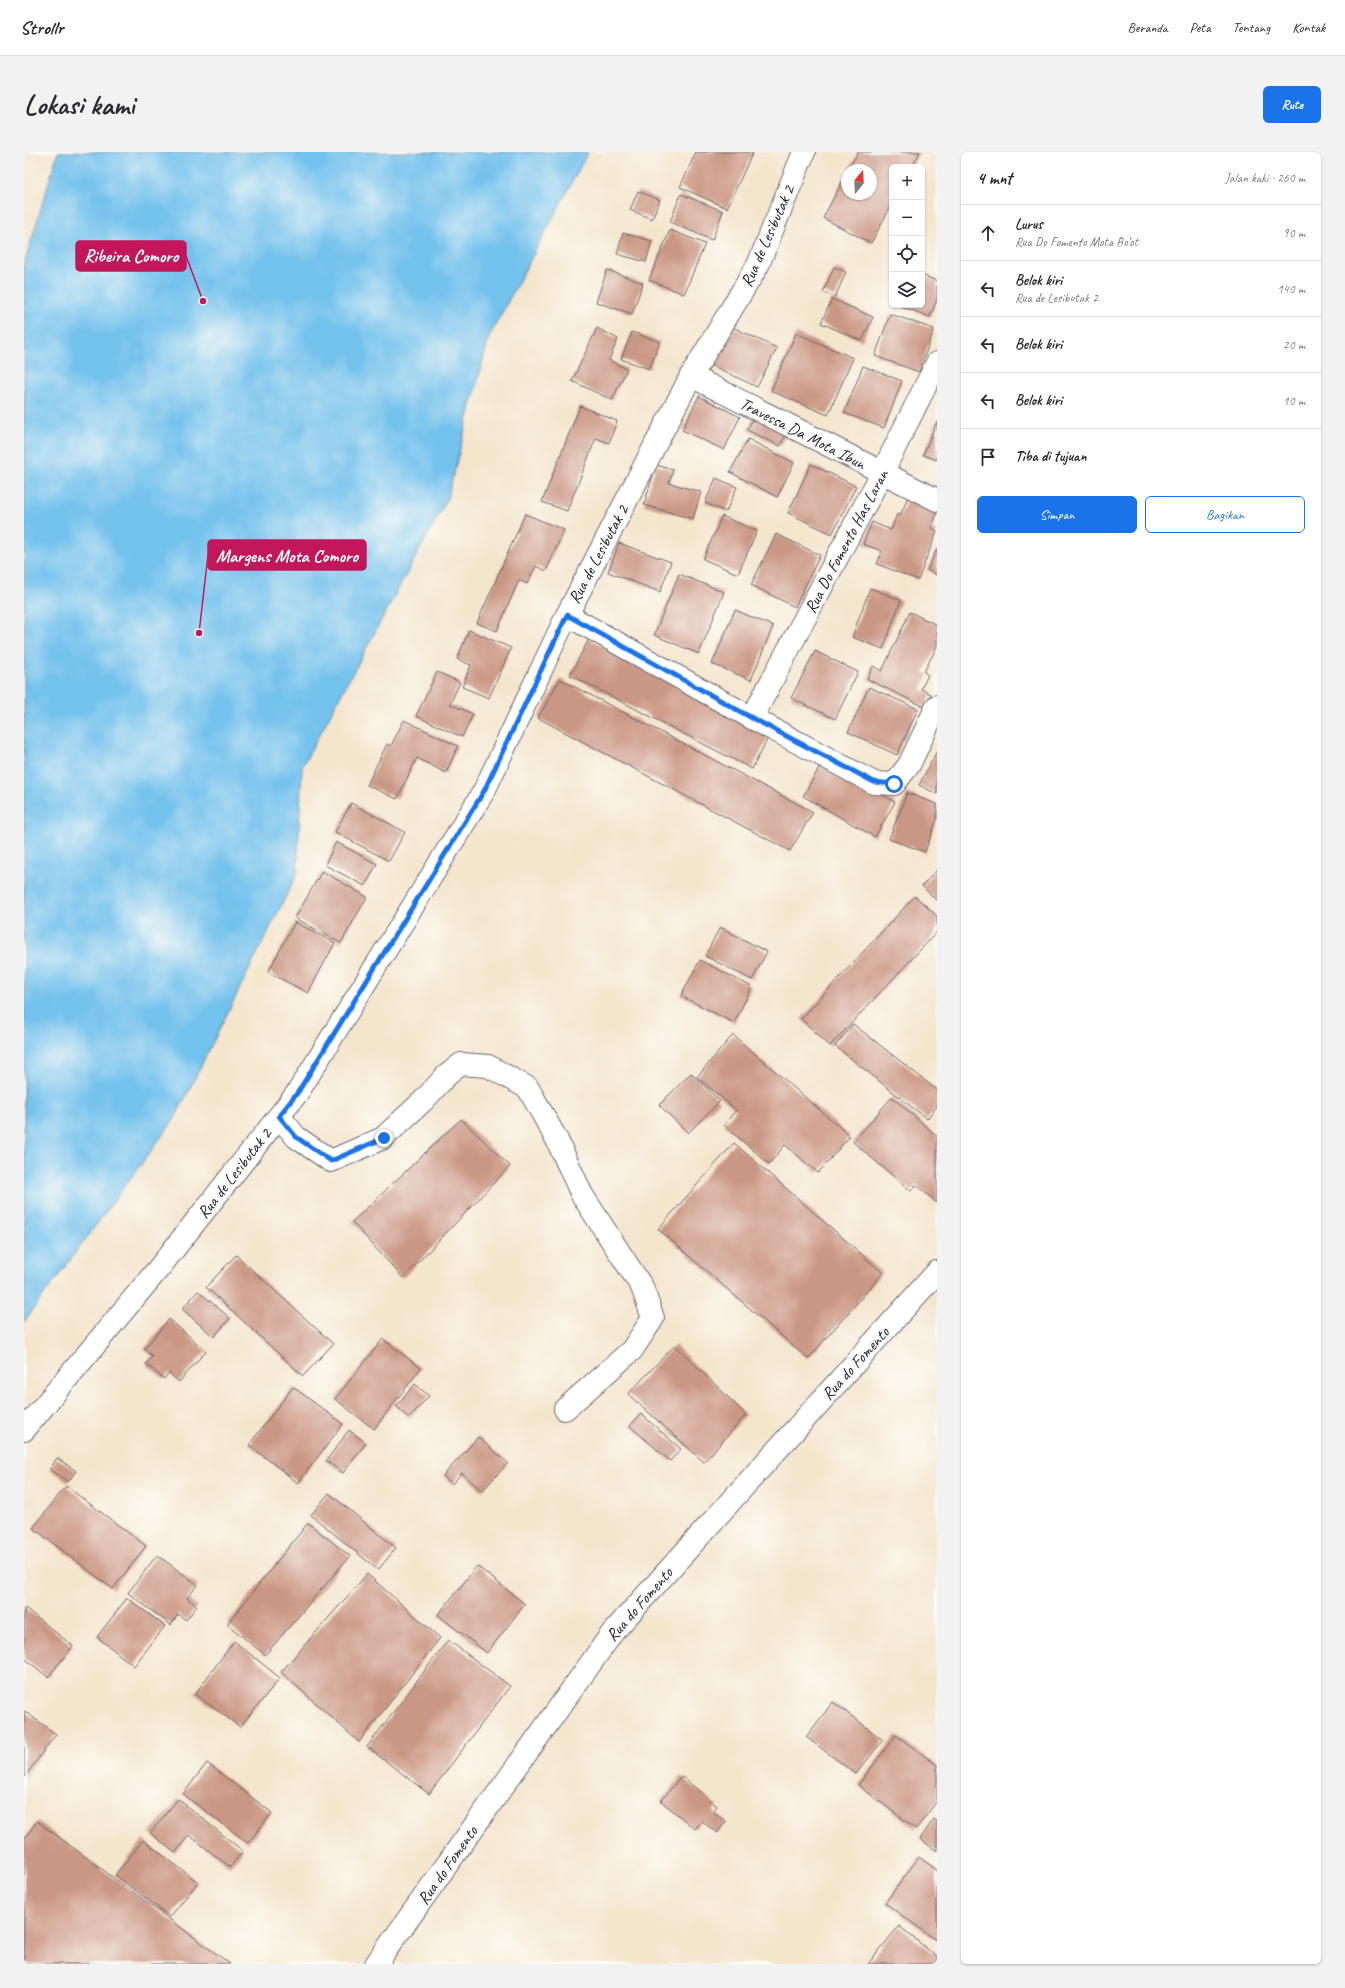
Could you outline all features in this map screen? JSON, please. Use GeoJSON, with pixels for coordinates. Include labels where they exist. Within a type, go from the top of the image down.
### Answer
{"type":"FeatureCollection","features":[{"type":"Feature","properties":{"kind":"street","name":"Rua de Lesibutak 2"},"geometry":{"type":"LineString","coordinates":[[24,1430],[159,1268],[298,1092],[484,791],[567,615],[691,376],[758,265],[804,152]]}},
{"type":"Feature","properties":{"kind":"street","name":"Rua Do Fomento Has Laran"},"geometry":{"type":"LineString","coordinates":[[752,718],[882,473],[937,363]]}},
{"type":"Feature","properties":{"kind":"street","name":"Travessa Da Mota Ibun"},"geometry":{"type":"LineString","coordinates":[[691,376],[937,500]]}},
{"type":"Feature","properties":{"kind":"street"},"geometry":{"type":"LineString","coordinates":[[567,615],[752,718],[874,782],[894,784],[909,765],[937,706]]}},
{"type":"Feature","properties":{"kind":"street"},"geometry":{"type":"LineString","coordinates":[[279,1116],[296,1137],[331,1161],[384,1138],[424,1100],[446,1076],[462,1064],[488,1066],[528,1088],[557,1140],[582,1196],[642,1287],[653,1318],[632,1350],[565,1409]]}},
{"type":"Feature","properties":{"kind":"street","name":"Rua do Fomento"},"geometry":{"type":"LineString","coordinates":[[376,1964],[613,1632],[937,1272]]}},
{"type":"Feature","properties":{"kind":"water"},"geometry":{"type":"Polygon","coordinates":[[[58,152],[588,152],[489,337],[447,499],[302,767],[297,874],[174,1120],[24,1322],[24,264],[58,152]]]}},
{"type":"Feature","properties":{"kind":"building"},"geometry":{"type":"Polygon","coordinates":[[[696,152],[753,152],[727,208],[680,187],[696,152]]]}},
{"type":"Feature","properties":{"kind":"building"},"geometry":{"type":"Polygon","coordinates":[[[858,152],[920,152],[914,164],[889,164],[889,210],[871,243],[823,218],[841,184],[841,200],[877,200],[877,164],[851,164],[858,152]]]}},
{"type":"Feature","properties":{"kind":"building"},"geometry":{"type":"Polygon","coordinates":[[[638,191],[660,200],[652,219],[630,210],[638,191]]]}},
{"type":"Feature","properties":{"kind":"building"},"geometry":{"type":"Polygon","coordinates":[[[681,194],[723,211],[712,240],[670,222],[681,194]]]}},
{"type":"Feature","properties":{"kind":"building"},"geometry":{"type":"Polygon","coordinates":[[[670,230],[705,244],[684,294],[649,280],[670,230]]]}},
{"type":"Feature","properties":{"kind":"building"},"geometry":{"type":"Polygon","coordinates":[[[623,233],[652,241],[646,262],[617,254],[623,233]]]}},
{"type":"Feature","properties":{"kind":"building"},"geometry":{"type":"Polygon","coordinates":[[[834,267],[846,272],[835,297],[823,292],[834,267]]]}},
{"type":"Feature","properties":{"kind":"building"},"geometry":{"type":"Polygon","coordinates":[[[607,270],[643,283],[632,314],[596,302],[607,270]]]}},
{"type":"Feature","properties":{"kind":"building"},"geometry":{"type":"Polygon","coordinates":[[[925,276],[937,281],[937,300],[930,317],[906,308],[925,308],[925,276]]]}},
{"type":"Feature","properties":{"kind":"building"},"geometry":{"type":"Polygon","coordinates":[[[832,299],[873,317],[862,341],[821,323],[832,299]]]}},
{"type":"Feature","properties":{"kind":"building"},"geometry":{"type":"Polygon","coordinates":[[[890,314],[934,329],[919,372],[875,356],[890,314]]]}},
{"type":"Feature","properties":{"kind":"building"},"geometry":{"type":"Polygon","coordinates":[[[728,325],[777,348],[757,387],[709,364],[728,325]]]}},
{"type":"Feature","properties":{"kind":"building"},"geometry":{"type":"Polygon","coordinates":[[[597,328],[618,339],[609,360],[627,369],[612,400],[572,381],[597,328]]]}},
{"type":"Feature","properties":{"kind":"building"},"geometry":{"type":"Polygon","coordinates":[[[632,332],[660,342],[649,369],[621,359],[632,332]]]}},
{"type":"Feature","properties":{"kind":"building"},"geometry":{"type":"Polygon","coordinates":[[[796,333],[853,358],[828,415],[771,391],[796,333]]]}},
{"type":"Feature","properties":{"kind":"building"},"geometry":{"type":"Polygon","coordinates":[[[863,366],[902,381],[884,428],[844,413],[863,366]]]}},
{"type":"Feature","properties":{"kind":"building"},"geometry":{"type":"Polygon","coordinates":[[[699,396],[740,417],[724,450],[682,430],[699,396]]]}},
{"type":"Feature","properties":{"kind":"building"},"geometry":{"type":"Polygon","coordinates":[[[580,406],[617,421],[609,443],[596,438],[567,511],[542,502],[580,406]]]}},
{"type":"Feature","properties":{"kind":"building"},"geometry":{"type":"Polygon","coordinates":[[[756,412],[789,429],[780,446],[747,430],[756,412]]]}},
{"type":"Feature","properties":{"kind":"building"},"geometry":{"type":"Polygon","coordinates":[[[937,421],[937,460],[923,455],[937,421]]]}},
{"type":"Feature","properties":{"kind":"building"},"geometry":{"type":"Polygon","coordinates":[[[748,439],[794,463],[777,497],[730,472],[748,439]]]}},
{"type":"Feature","properties":{"kind":"building"},"geometry":{"type":"Polygon","coordinates":[[[811,464],[856,486],[832,534],[788,513],[811,464]]]}},
{"type":"Feature","properties":{"kind":"building"},"geometry":{"type":"Polygon","coordinates":[[[656,465],[673,470],[669,483],[701,492],[693,519],[644,505],[656,465]]]}},
{"type":"Feature","properties":{"kind":"building"},"geometry":{"type":"Polygon","coordinates":[[[716,478],[737,487],[726,512],[705,503],[716,478]]]}},
{"type":"Feature","properties":{"kind":"building"},"geometry":{"type":"Polygon","coordinates":[[[909,495],[937,507],[937,514],[931,528],[937,531],[918,580],[877,564],[882,551],[863,544],[872,522],[891,530],[897,514],[900,516],[909,495]]]}},
{"type":"Feature","properties":{"kind":"building"},"geometry":{"type":"Polygon","coordinates":[[[525,514],[564,530],[546,571],[536,566],[527,584],[519,580],[497,631],[477,623],[525,514]]]}},
{"type":"Feature","properties":{"kind":"building"},"geometry":{"type":"Polygon","coordinates":[[[722,516],[757,531],[738,574],[703,559],[722,516]]]}},
{"type":"Feature","properties":{"kind":"building"},"geometry":{"type":"Polygon","coordinates":[[[776,534],[820,555],[795,607],[751,585],[776,534]]]}},
{"type":"Feature","properties":{"kind":"building"},"geometry":{"type":"Polygon","coordinates":[[[619,543],[671,562],[660,592],[608,572],[619,543]]]}},
{"type":"Feature","properties":{"kind":"building"},"geometry":{"type":"Polygon","coordinates":[[[937,549],[937,575],[927,570],[937,549]]]}},
{"type":"Feature","properties":{"kind":"building"},"geometry":{"type":"Polygon","coordinates":[[[679,574],[724,592],[699,654],[654,635],[679,574]]]}},
{"type":"Feature","properties":{"kind":"building"},"geometry":{"type":"Polygon","coordinates":[[[870,588],[901,600],[883,649],[852,637],[870,588]]]}},
{"type":"Feature","properties":{"kind":"building"},"geometry":{"type":"Polygon","coordinates":[[[735,610],[773,626],[751,680],[712,664],[735,610]]]}},
{"type":"Feature","properties":{"kind":"building"},"geometry":{"type":"Polygon","coordinates":[[[910,612],[937,625],[937,646],[924,672],[928,675],[921,689],[931,694],[925,707],[867,679],[873,666],[882,671],[910,612]]]}},
{"type":"Feature","properties":{"kind":"building"},"geometry":{"type":"Polygon","coordinates":[[[469,630],[511,648],[489,698],[462,687],[471,665],[457,659],[469,630]]]}},
{"type":"Feature","properties":{"kind":"building"},"geometry":{"type":"Polygon","coordinates":[[[589,639],[770,734],[752,769],[570,675],[589,639]]]}},
{"type":"Feature","properties":{"kind":"building"},"geometry":{"type":"Polygon","coordinates":[[[815,651],[858,672],[835,719],[791,698],[815,651]]]}},
{"type":"Feature","properties":{"kind":"building"},"geometry":{"type":"Polygon","coordinates":[[[437,672],[460,682],[450,704],[473,714],[462,737],[416,716],[437,672]]]}},
{"type":"Feature","properties":{"kind":"building"},"geometry":{"type":"Polygon","coordinates":[[[560,679],[813,812],[790,851],[538,718],[560,679]]]}},
{"type":"Feature","properties":{"kind":"building"},"geometry":{"type":"Polygon","coordinates":[[[869,687],[918,709],[897,755],[848,732],[869,687]]]}},
{"type":"Feature","properties":{"kind":"building"},"geometry":{"type":"Polygon","coordinates":[[[404,720],[458,746],[446,773],[417,758],[397,799],[367,785],[387,744],[391,746],[404,720]]]}},
{"type":"Feature","properties":{"kind":"building"},"geometry":{"type":"Polygon","coordinates":[[[937,751],[937,794],[919,785],[937,751]]]}},
{"type":"Feature","properties":{"kind":"building"},"geometry":{"type":"Polygon","coordinates":[[[823,761],[895,802],[875,837],[803,796],[823,761]]]}},
{"type":"Feature","properties":{"kind":"building"},"geometry":{"type":"Polygon","coordinates":[[[907,793],[937,804],[937,819],[925,852],[889,839],[907,793]]]}},
{"type":"Feature","properties":{"kind":"building"},"geometry":{"type":"Polygon","coordinates":[[[351,803],[405,832],[389,861],[335,832],[351,803]]]}},
{"type":"Feature","properties":{"kind":"building"},"geometry":{"type":"Polygon","coordinates":[[[336,842],[377,864],[365,886],[325,865],[336,842]]]}},
{"type":"Feature","properties":{"kind":"building"},"geometry":{"type":"Polygon","coordinates":[[[937,870],[937,901],[922,886],[937,870]]]}},
{"type":"Feature","properties":{"kind":"building"},"geometry":{"type":"Polygon","coordinates":[[[322,871],[367,897],[341,943],[295,918],[322,871]]]}},
{"type":"Feature","properties":{"kind":"building"},"geometry":{"type":"Polygon","coordinates":[[[915,896],[937,916],[937,932],[830,1046],[801,1019],[915,896]]]}},
{"type":"Feature","properties":{"kind":"building"},"geometry":{"type":"Polygon","coordinates":[[[295,922],[335,943],[308,993],[268,972],[295,922]]]}},
{"type":"Feature","properties":{"kind":"building"},"geometry":{"type":"Polygon","coordinates":[[[720,927],[767,952],[752,980],[705,956],[720,927]]]}},
{"type":"Feature","properties":{"kind":"building"},"geometry":{"type":"Polygon","coordinates":[[[700,960],[752,987],[734,1023],[681,996],[700,960]]]}},
{"type":"Feature","properties":{"kind":"building"},"geometry":{"type":"Polygon","coordinates":[[[853,1024],[937,1090],[937,1106],[927,1119],[835,1046],[853,1024]]]}},
{"type":"Feature","properties":{"kind":"building"},"geometry":{"type":"Polygon","coordinates":[[[733,1035],[850,1136],[818,1173],[785,1145],[769,1164],[724,1125],[736,1110],[697,1077],[733,1035]]]}},
{"type":"Feature","properties":{"kind":"building"},"geometry":{"type":"Polygon","coordinates":[[[691,1073],[720,1101],[688,1133],[659,1105],[691,1073]]]}},
{"type":"Feature","properties":{"kind":"building"},"geometry":{"type":"Polygon","coordinates":[[[892,1097],[937,1136],[937,1203],[916,1185],[911,1191],[853,1142],[892,1097]]]}},
{"type":"Feature","properties":{"kind":"building"},"geometry":{"type":"Polygon","coordinates":[[[461,1119],[510,1166],[403,1278],[352,1222],[461,1119]]]}},
{"type":"Feature","properties":{"kind":"building"},"geometry":{"type":"Polygon","coordinates":[[[734,1143],[883,1273],[808,1359],[658,1229],[734,1143]]]}},
{"type":"Feature","properties":{"kind":"building"},"geometry":{"type":"Polygon","coordinates":[[[236,1255],[333,1344],[303,1376],[206,1287],[236,1255]]]}},
{"type":"Feature","properties":{"kind":"building"},"geometry":{"type":"Polygon","coordinates":[[[198,1291],[230,1318],[214,1337],[182,1309],[198,1291]]]}},
{"type":"Feature","properties":{"kind":"building"},"geometry":{"type":"Polygon","coordinates":[[[169,1319],[206,1351],[179,1382],[169,1373],[164,1379],[146,1364],[152,1356],[144,1349],[169,1319]]]}},
{"type":"Feature","properties":{"kind":"building"},"geometry":{"type":"Polygon","coordinates":[[[383,1339],[421,1368],[374,1429],[335,1399],[383,1339]]]}},
{"type":"Feature","properties":{"kind":"building"},"geometry":{"type":"Polygon","coordinates":[[[675,1345],[746,1415],[704,1462],[628,1394],[675,1345]]]}},
{"type":"Feature","properties":{"kind":"building"},"geometry":{"type":"Polygon","coordinates":[[[415,1384],[429,1396],[409,1418],[396,1406],[415,1384]]]}},
{"type":"Feature","properties":{"kind":"building"},"geometry":{"type":"Polygon","coordinates":[[[293,1387],[343,1424],[298,1483],[249,1445],[293,1387]]]}},
{"type":"Feature","properties":{"kind":"building"},"geometry":{"type":"Polygon","coordinates":[[[641,1414],[681,1449],[670,1461],[630,1426],[641,1414]]]}},
{"type":"Feature","properties":{"kind":"building"},"geometry":{"type":"Polygon","coordinates":[[[349,1430],[366,1443],[343,1473],[326,1461],[349,1430]]]}},
{"type":"Feature","properties":{"kind":"building"},"geometry":{"type":"Polygon","coordinates":[[[478,1437],[508,1463],[482,1491],[462,1473],[452,1484],[443,1476],[478,1437]]]}},
{"type":"Feature","properties":{"kind":"building"},"geometry":{"type":"Polygon","coordinates":[[[57,1458],[76,1471],[68,1482],[50,1469],[57,1458]]]}},
{"type":"Feature","properties":{"kind":"building"},"geometry":{"type":"Polygon","coordinates":[[[66,1486],[146,1546],[113,1589],[33,1528],[66,1486]]]}},
{"type":"Feature","properties":{"kind":"building"},"geometry":{"type":"Polygon","coordinates":[[[329,1493],[396,1548],[378,1570],[311,1515],[329,1493]]]}},
{"type":"Feature","properties":{"kind":"building"},"geometry":{"type":"Polygon","coordinates":[[[308,1523],[350,1556],[265,1655],[227,1624],[308,1523]]]}},
{"type":"Feature","properties":{"kind":"building"},"geometry":{"type":"Polygon","coordinates":[[[157,1555],[198,1585],[187,1598],[197,1606],[186,1620],[178,1614],[171,1625],[128,1593],[157,1555]]]}},
{"type":"Feature","properties":{"kind":"building"},"geometry":{"type":"Polygon","coordinates":[[[477,1566],[525,1604],[487,1653],[438,1615],[477,1566]]]}},
{"type":"Feature","properties":{"kind":"building"},"geometry":{"type":"Polygon","coordinates":[[[367,1574],[440,1638],[359,1742],[281,1672],[367,1574]]]}},
{"type":"Feature","properties":{"kind":"building"},"geometry":{"type":"Polygon","coordinates":[[[127,1598],[165,1626],[134,1666],[97,1637],[127,1598]]]}},
{"type":"Feature","properties":{"kind":"building"},"geometry":{"type":"Polygon","coordinates":[[[24,1607],[73,1646],[48,1677],[24,1658],[24,1607]]]}},
{"type":"Feature","properties":{"kind":"building"},"geometry":{"type":"Polygon","coordinates":[[[448,1640],[510,1686],[429,1794],[367,1747],[448,1640]]]}},
{"type":"Feature","properties":{"kind":"building"},"geometry":{"type":"Polygon","coordinates":[[[234,1641],[280,1678],[240,1727],[195,1694],[234,1641]]]}},
{"type":"Feature","properties":{"kind":"building"},"geometry":{"type":"Polygon","coordinates":[[[833,1702],[883,1740],[856,1774],[806,1737],[833,1702]]]}},
{"type":"Feature","properties":{"kind":"building"},"geometry":{"type":"Polygon","coordinates":[[[24,1711],[56,1734],[24,1778],[24,1711]]]}},
{"type":"Feature","properties":{"kind":"building"},"geometry":{"type":"Polygon","coordinates":[[[896,1735],[937,1765],[937,1801],[916,1829],[858,1785],[896,1735]]]}},
{"type":"Feature","properties":{"kind":"building"},"geometry":{"type":"Polygon","coordinates":[[[207,1763],[272,1813],[248,1843],[183,1794],[207,1763]]]}},
{"type":"Feature","properties":{"kind":"building"},"geometry":{"type":"Polygon","coordinates":[[[681,1776],[717,1806],[713,1811],[726,1822],[717,1833],[702,1821],[695,1829],[661,1801],[681,1776]]]}},
{"type":"Feature","properties":{"kind":"building"},"geometry":{"type":"Polygon","coordinates":[[[178,1799],[243,1851],[230,1867],[189,1835],[175,1853],[150,1833],[178,1799]]]}},
{"type":"Feature","properties":{"kind":"building"},"geometry":{"type":"Polygon","coordinates":[[[934,1819],[937,1821],[937,1851],[920,1839],[934,1819]]]}},
{"type":"Feature","properties":{"kind":"building"},"geometry":{"type":"Polygon","coordinates":[[[37,1821],[230,1964],[24,1964],[24,1839],[37,1821]]]}},
{"type":"Feature","properties":{"kind":"building"},"geometry":{"type":"Polygon","coordinates":[[[143,1840],[198,1882],[170,1917],[115,1875],[143,1840]]]}},
{"type":"Feature","properties":{"kind":"building"},"geometry":{"type":"Polygon","coordinates":[[[919,1857],[937,1870],[937,1941],[885,1903],[919,1857]]]}},
{"type":"Feature","properties":{"kind":"building"},"geometry":{"type":"Polygon","coordinates":[[[899,1926],[937,1957],[937,1964],[868,1964],[899,1926]]]}},
{"type":"Feature","properties":{"kind":"place","name":"Ribeira Comoro"},"geometry":{"type":"Point","coordinates":[203,301]}},
{"type":"Feature","properties":{"kind":"place","name":"Margens Mota Comoro"},"geometry":{"type":"Point","coordinates":[199,633]}},
{"type":"Feature","properties":{"kind":"route"},"geometry":{"type":"LineString","coordinates":[[384,1138],[331,1161],[296,1137],[279,1116],[298,1092],[484,791],[567,615],[752,718],[874,782],[894,784]]}}]}
